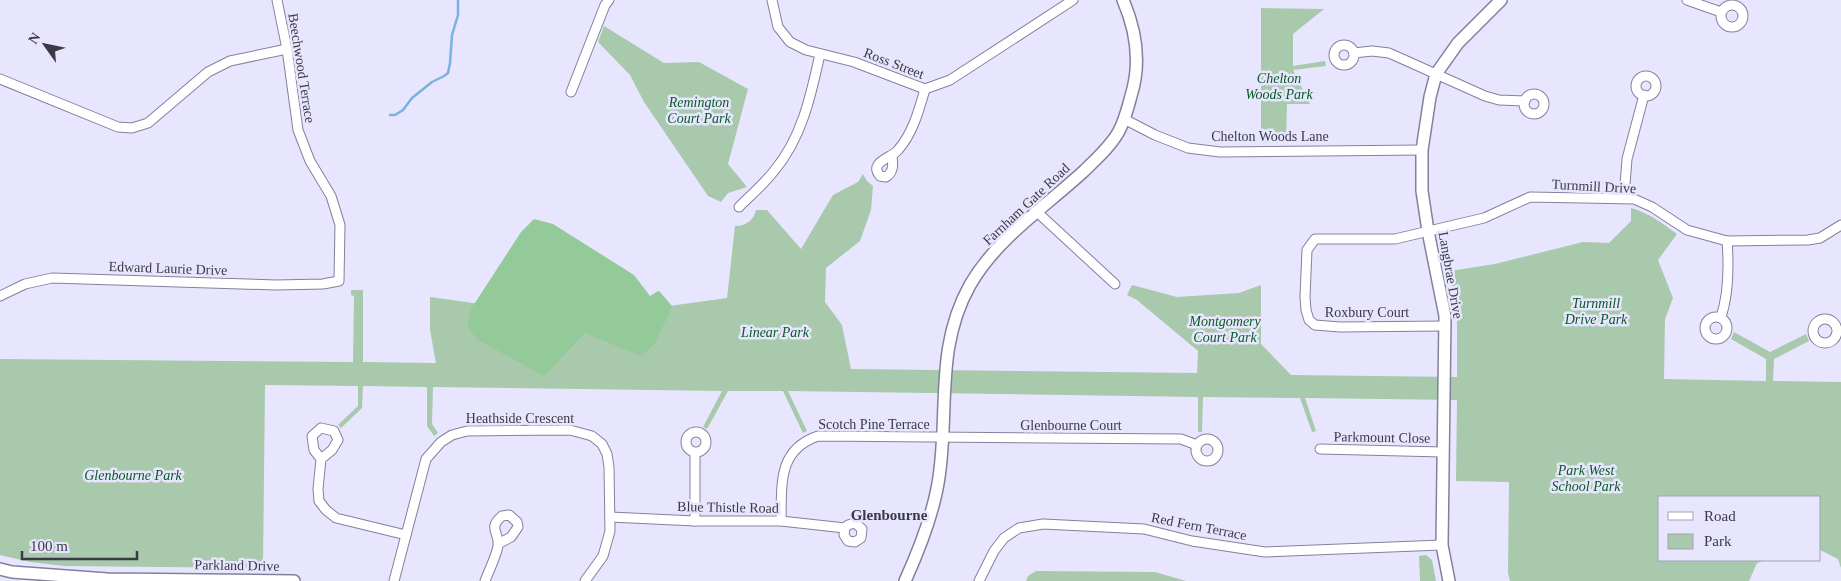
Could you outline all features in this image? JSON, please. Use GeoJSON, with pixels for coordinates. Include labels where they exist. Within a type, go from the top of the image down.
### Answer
{"type":"FeatureCollection","features":[{"type":"Feature","properties":{"kind":"street","name":"Beechwood Terrace"},"geometry":{"type":"LineString","coordinates":[[277,0],[287,50],[298,130],[310,161],[331,196],[340,225],[339,281]]}},
{"type":"Feature","properties":{"kind":"street"},"geometry":{"type":"LineString","coordinates":[[571,92],[605,5],[609,0]]}},
{"type":"Feature","properties":{"kind":"street","name":"Ross Street"},"geometry":{"type":"LineString","coordinates":[[772,0],[778,27],[790,42],[806,50],[854,62],[925,89],[957,75],[1073,0]]}},
{"type":"Feature","properties":{"kind":"street","name":"Farnham Gate Road"},"geometry":{"type":"LineString","coordinates":[[905,581],[922,544],[939,479],[947,348],[959,306],[980,269],[1015,231],[1101,154],[1119,132],[1136,81],[1134,37],[1127,10],[1122,0]]}},
{"type":"Feature","properties":{"kind":"street","name":"Langbrae Drive"},"geometry":{"type":"LineString","coordinates":[[1449,581],[1442,545],[1445,316],[1422,191],[1422,150],[1430,97],[1436,74],[1458,42],[1501,0]]}},
{"type":"Feature","properties":{"kind":"street"},"geometry":{"type":"LineString","coordinates":[[1686,0],[1721,12]]}},
{"type":"Feature","properties":{"kind":"street"},"geometry":{"type":"LineString","coordinates":[[0,79],[118,127],[132,128],[148,124],[208,72],[230,62],[287,50]]}},
{"type":"Feature","properties":{"kind":"street"},"geometry":{"type":"LineString","coordinates":[[1354,53],[1372,51],[1389,53],[1485,96],[1499,100],[1524,101]]}},
{"type":"Feature","properties":{"kind":"street"},"geometry":{"type":"LineString","coordinates":[[739,207],[774,171],[788,152],[802,125],[820,54]]}},
{"type":"Feature","properties":{"kind":"street"},"geometry":{"type":"LineString","coordinates":[[892,156],[904,143],[917,116],[925,89]]}},
{"type":"Feature","properties":{"kind":"street"},"geometry":{"type":"LineString","coordinates":[[1624,198],[1627,159],[1644,95]]}},
{"type":"Feature","properties":{"kind":"street","name":"Chelton Woods Lane"},"geometry":{"type":"LineString","coordinates":[[1124,119],[1155,135],[1188,148],[1220,152],[1422,150]]}},
{"type":"Feature","properties":{"kind":"street","name":"Turnmill Drive"},"geometry":{"type":"LineString","coordinates":[[1428,230],[1484,218],[1530,197],[1624,198],[1643,202],[1687,230],[1728,241],[1808,240],[1820,238],[1841,225]]}},
{"type":"Feature","properties":{"kind":"street"},"geometry":{"type":"LineString","coordinates":[[1037,212],[1115,284]]}},
{"type":"Feature","properties":{"kind":"street","name":"Roxbury Court"},"geometry":{"type":"LineString","coordinates":[[1428,230],[1395,239],[1314,239],[1307,250],[1306,310],[1309,320],[1315,325],[1322,327],[1445,326]]}},
{"type":"Feature","properties":{"kind":"street"},"geometry":{"type":"LineString","coordinates":[[1721,317],[1727,289],[1728,241]]}},
{"type":"Feature","properties":{"kind":"street","name":"Edward Laurie Drive"},"geometry":{"type":"LineString","coordinates":[[0,296],[25,284],[52,278],[276,284],[323,284],[339,281]]}},
{"type":"Feature","properties":{"kind":"street","name":"Heathside Crescent"},"geometry":{"type":"LineString","coordinates":[[394,581],[426,459],[441,442],[452,435],[466,431],[570,430],[592,436],[602,444],[608,454],[610,517],[608,542],[603,556],[585,581]]}},
{"type":"Feature","properties":{"kind":"street","name":"Scotch Pine Terrace"},"geometry":{"type":"LineString","coordinates":[[781,522],[782,483],[786,463],[791,453],[807,439],[834,435],[943,438]]}},
{"type":"Feature","properties":{"kind":"street","name":"Glenbourne Court"},"geometry":{"type":"LineString","coordinates":[[943,438],[1181,439],[1197,445]]}},
{"type":"Feature","properties":{"kind":"street","name":"Parkmount Close"},"geometry":{"type":"LineString","coordinates":[[1320,449],[1443,452]]}},
{"type":"Feature","properties":{"kind":"street"},"geometry":{"type":"LineString","coordinates":[[695,452],[695,521]]}},
{"type":"Feature","properties":{"kind":"street"},"geometry":{"type":"LineString","coordinates":[[321,459],[318,489],[319,501],[326,510],[336,518],[406,535]]}},
{"type":"Feature","properties":{"kind":"street","name":"Blue Thistle Road"},"geometry":{"type":"LineString","coordinates":[[610,517],[695,521],[781,522],[845,528]]}},
{"type":"Feature","properties":{"kind":"street","name":"Red Fern Terrace"},"geometry":{"type":"LineString","coordinates":[[978,581],[994,551],[1004,538],[1019,528],[1043,524],[1144,529],[1200,542],[1265,552],[1442,545]]}},
{"type":"Feature","properties":{"kind":"street"},"geometry":{"type":"LineString","coordinates":[[485,581],[498,544]]}},
{"type":"Feature","properties":{"kind":"street","name":"Parkland Drive"},"geometry":{"type":"LineString","coordinates":[[0,569],[12,572],[107,579],[294,581]]}},
{"type":"Feature","properties":{"kind":"green space","name":"Chelton Woods Park"},"geometry":{"type":"Polygon","coordinates":[[[1261,8],[1324,9],[1293,34],[1293,66],[1325,61],[1326,66],[1293,70],[1310,104],[1287,104],[1286,142],[1261,143],[1261,8]]]}},
{"type":"Feature","properties":{"kind":"green space","name":"Remington Court Park"},"geometry":{"type":"Polygon","coordinates":[[[604,26],[664,63],[699,62],[748,89],[728,164],[747,187],[728,193],[721,202],[708,196],[644,102],[630,75],[598,42],[604,26]]]}},
{"type":"Feature","properties":{"kind":"green space"},"geometry":{"type":"Polygon","coordinates":[[[863,174],[873,186],[871,210],[860,241],[826,268],[825,302],[842,325],[851,369],[1197,373],[1198,351],[1137,300],[1127,295],[1132,285],[1177,297],[1239,293],[1261,285],[1261,344],[1291,375],[1457,377],[1457,322],[1450,271],[1495,264],[1583,242],[1609,243],[1631,221],[1631,208],[1638,210],[1677,234],[1658,260],[1673,298],[1665,319],[1664,379],[1766,381],[1766,359],[1731,339],[1734,332],[1770,352],[1806,334],[1809,341],[1774,359],[1773,381],[1841,382],[1841,568],[1838,559],[1821,550],[1821,496],[1658,496],[1658,561],[1763,561],[1757,563],[1749,581],[1510,581],[1508,573],[1509,482],[1456,481],[1457,400],[1305,398],[1316,431],[1312,432],[1300,398],[1203,397],[1202,432],[1198,432],[1198,397],[788,391],[807,431],[803,433],[783,391],[728,391],[707,429],[703,427],[722,391],[433,387],[432,424],[438,433],[434,436],[427,426],[427,387],[363,386],[362,408],[341,428],[338,425],[358,406],[358,386],[265,385],[263,568],[65,566],[30,562],[0,555],[0,359],[353,362],[354,296],[351,295],[351,290],[363,290],[363,362],[436,363],[430,330],[430,297],[582,318],[727,298],[735,226],[749,222],[756,210],[767,210],[801,249],[833,195],[858,182],[863,174]]]}},
{"type":"Feature","properties":{"kind":"green space"},"geometry":{"type":"Polygon","coordinates":[[[534,219],[553,224],[634,275],[650,296],[658,291],[660,292],[672,306],[655,344],[641,356],[585,333],[544,376],[478,340],[467,327],[471,309],[521,232],[534,219]]]}},
{"type":"Feature","properties":{"kind":"green space"},"geometry":{"type":"Polygon","coordinates":[[[1426,555],[1432,560],[1436,581],[1420,581],[1419,556],[1426,555]]]}},
{"type":"Feature","properties":{"kind":"green space"},"geometry":{"type":"Polygon","coordinates":[[[1036,571],[1155,572],[1186,581],[1026,581],[1028,576],[1036,571]]]}},
{"type":"Feature","properties":{"kind":"waterway"},"geometry":{"type":"LineString","coordinates":[[390,115],[395,115],[403,110],[412,98],[432,82],[448,73],[452,35],[458,15],[458,0]]}},
{"type":"Feature","properties":{"kind":"district","name":"Glenbourne"},"geometry":{"type":"Point","coordinates":[889,515]}},
{"type":"Feature","properties":{"kind":"park label","name":"Turnmill Drive Park"},"geometry":{"type":"Point","coordinates":[1596,312]}},
{"type":"Feature","properties":{"kind":"park label","name":"Montgomery Court Park"},"geometry":{"type":"Point","coordinates":[1225,330]}},
{"type":"Feature","properties":{"kind":"park label","name":"Linear Park"},"geometry":{"type":"Point","coordinates":[775,332]}},
{"type":"Feature","properties":{"kind":"park label","name":"Glenbourne Park"},"geometry":{"type":"Point","coordinates":[133,475]}},
{"type":"Feature","properties":{"kind":"park label","name":"Park West School Park"},"geometry":{"type":"Point","coordinates":[1586,478]}}]}
